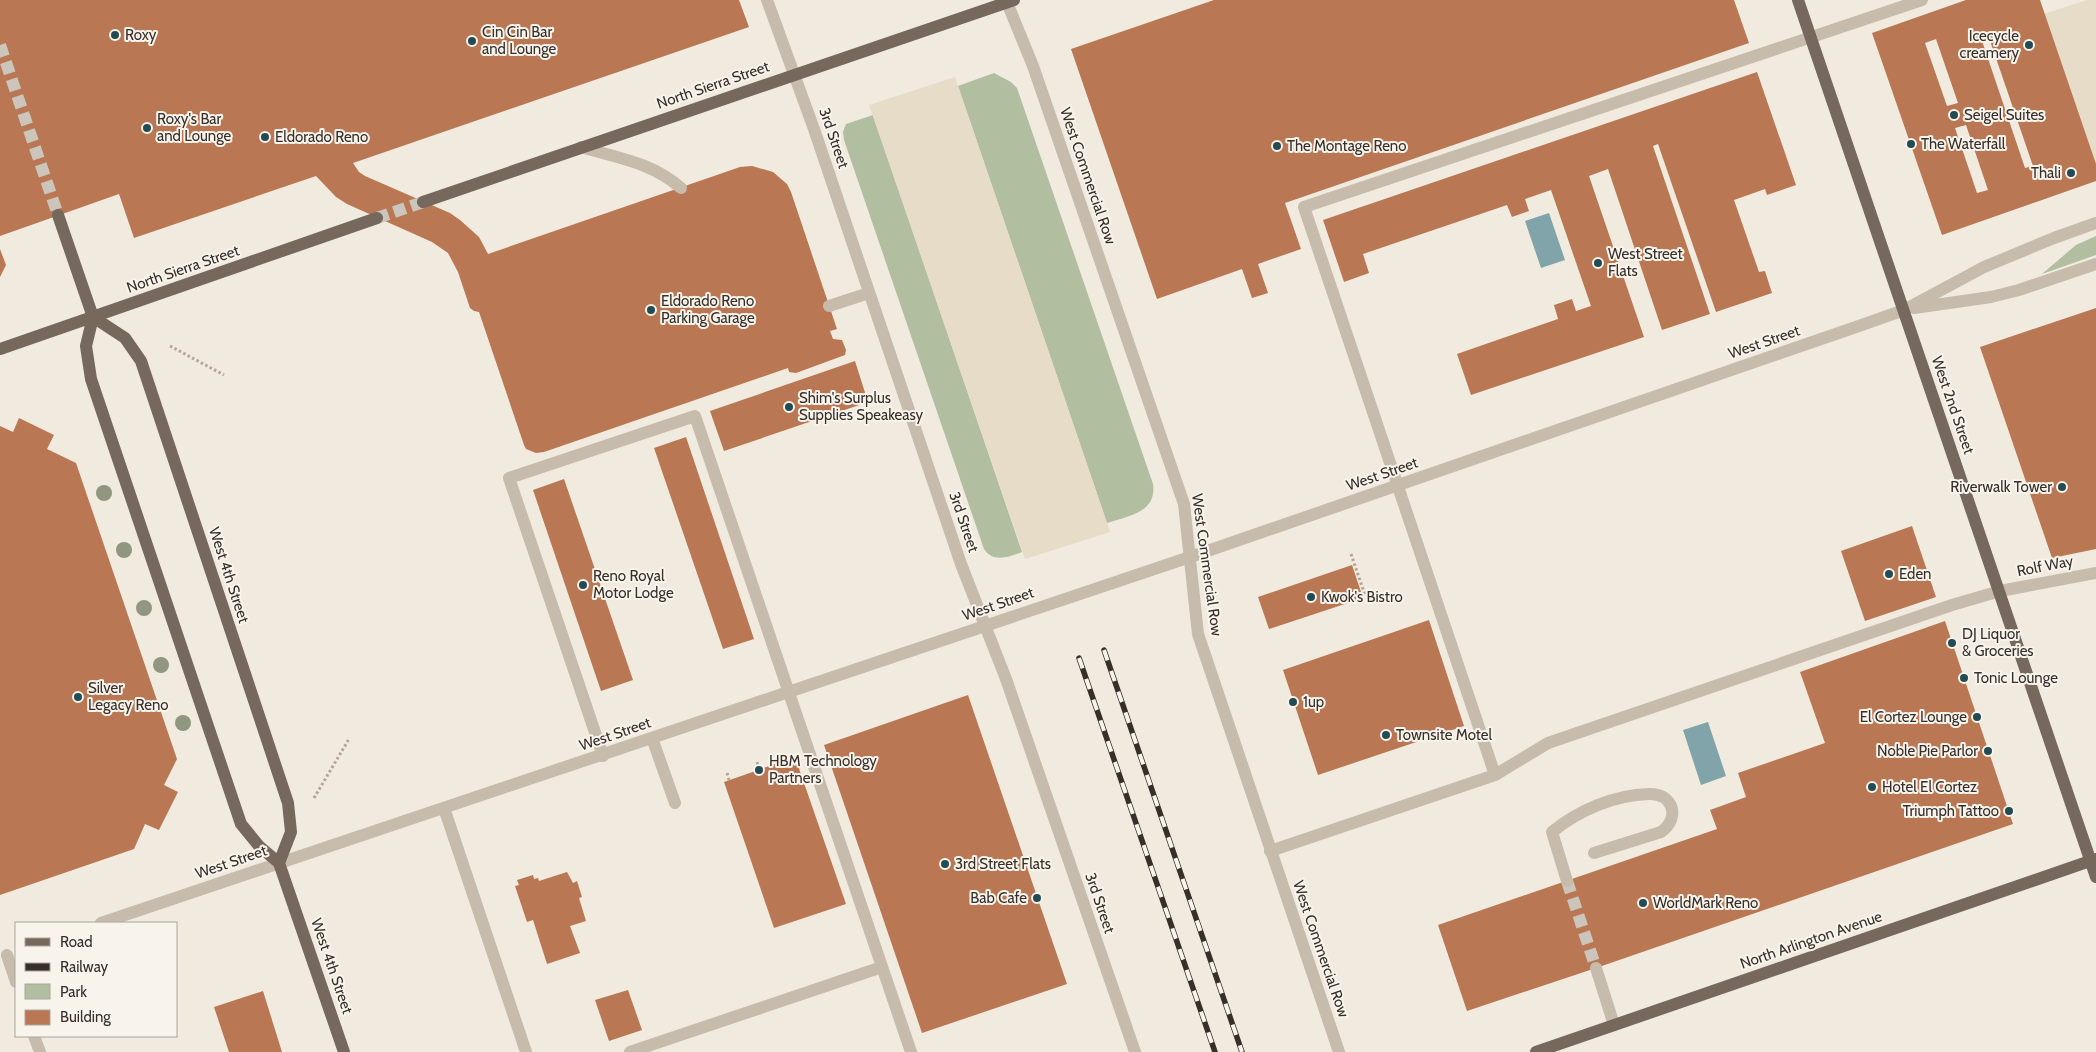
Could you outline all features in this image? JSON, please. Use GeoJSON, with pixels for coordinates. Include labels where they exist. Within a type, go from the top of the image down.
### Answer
{"type":"FeatureCollection","features":[{"type":"Feature","properties":{"kind":"main road","name":"West 2nd Street"},"geometry":{"type":"LineString","coordinates":[[1798,0],[2093,860],[2096,877]]}},
{"type":"Feature","properties":{"kind":"main road","name":"North Sierra Street"},"geometry":{"type":"LineString","coordinates":[[423,202],[1009,1]]}},
{"type":"Feature","properties":{"kind":"main road"},"geometry":{"type":"LineString","coordinates":[[58,215],[93,318],[86,346],[91,379],[241,824],[259,846],[279,863]]}},
{"type":"Feature","properties":{"kind":"main road","name":"North Sierra Street"},"geometry":{"type":"LineString","coordinates":[[0,349],[377,218]]}},
{"type":"Feature","properties":{"kind":"main road","name":"West 4th Street"},"geometry":{"type":"LineString","coordinates":[[93,318],[125,338],[141,361],[288,803],[291,832],[279,863],[344,1052]]}},
{"type":"Feature","properties":{"kind":"main road","name":"North Arlington Avenue"},"geometry":{"type":"LineString","coordinates":[[1536,1052],[2093,860]]}},
{"type":"Feature","properties":{"kind":"street","name":"3rd Street"},"geometry":{"type":"LineString","coordinates":[[767,0],[795,74],[961,564],[1010,688],[1134,1052]]}},
{"type":"Feature","properties":{"kind":"street"},"geometry":{"type":"LineString","coordinates":[[1495,775],[1304,207],[1922,0]]}},
{"type":"Feature","properties":{"kind":"street","name":"West Commercial Row"},"geometry":{"type":"LineString","coordinates":[[1009,1],[1184,504],[1198,634],[1339,1052]]}},
{"type":"Feature","properties":{"kind":"street"},"geometry":{"type":"LineString","coordinates":[[581,147],[653,168],[667,176],[681,188]]}},
{"type":"Feature","properties":{"kind":"street","name":"West Street"},"geometry":{"type":"LineString","coordinates":[[104,922],[603,756],[1190,557],[1904,310],[1984,267],[2096,223]]}},
{"type":"Feature","properties":{"kind":"street","name":"West Street"},"geometry":{"type":"LineString","coordinates":[[1904,310],[1991,297],[2019,290],[2096,264]]}},
{"type":"Feature","properties":{"kind":"street"},"geometry":{"type":"LineString","coordinates":[[829,306],[870,293]]}},
{"type":"Feature","properties":{"kind":"street"},"geometry":{"type":"LineString","coordinates":[[603,756],[509,478],[695,416],[911,1052]]}},
{"type":"Feature","properties":{"kind":"street","name":"Rolf Way"},"geometry":{"type":"LineString","coordinates":[[1270,851],[1495,775],[1548,742],[1952,605],[2000,591],[2096,573]]}},
{"type":"Feature","properties":{"kind":"street"},"geometry":{"type":"LineString","coordinates":[[652,738],[675,803]]}},
{"type":"Feature","properties":{"kind":"street"},"geometry":{"type":"LineString","coordinates":[[1567,880],[1552,832],[1566,820],[1592,807],[1623,797],[1650,794],[1663,796],[1671,806],[1673,818],[1669,826],[1661,832],[1594,854]]}},
{"type":"Feature","properties":{"kind":"street"},"geometry":{"type":"LineString","coordinates":[[444,808],[526,1052]]}},
{"type":"Feature","properties":{"kind":"street"},"geometry":{"type":"LineString","coordinates":[[8,955],[15,979]]}},
{"type":"Feature","properties":{"kind":"street"},"geometry":{"type":"LineString","coordinates":[[630,1052],[882,967]]}},
{"type":"Feature","properties":{"kind":"street"},"geometry":{"type":"LineString","coordinates":[[1596,968],[1614,1025]]}},
{"type":"Feature","properties":{"kind":"street"},"geometry":{"type":"LineString","coordinates":[[34,1037],[40,1052]]}},
{"type":"Feature","properties":{"kind":"path"},"geometry":{"type":"LineString","coordinates":[[170,346],[224,375]]}},
{"type":"Feature","properties":{"kind":"path"},"geometry":{"type":"LineString","coordinates":[[1352,554],[1365,595]]}},
{"type":"Feature","properties":{"kind":"path"},"geometry":{"type":"LineString","coordinates":[[314,798],[349,739]]}},
{"type":"Feature","properties":{"kind":"path"},"geometry":{"type":"LineString","coordinates":[[757,762],[759,770]]}},
{"type":"Feature","properties":{"kind":"path"},"geometry":{"type":"LineString","coordinates":[[727,773],[729,780]]}},
{"type":"Feature","properties":{"kind":"green space"},"geometry":{"type":"Polygon","coordinates":[[[994,73],[1011,82],[1017,88],[1153,484],[1151,501],[1146,507],[1132,515],[1107,523],[958,86],[994,73]]]}},
{"type":"Feature","properties":{"kind":"green space"},"geometry":{"type":"Polygon","coordinates":[[[873,115],[1022,552],[1012,556],[1001,558],[992,556],[984,549],[844,140],[843,132],[846,124],[873,115]]]}},
{"type":"Feature","properties":{"kind":"green space"},"geometry":{"type":"Polygon","coordinates":[[[2096,236],[2096,255],[2042,274],[2076,245],[2096,236]]]}},
{"type":"Feature","properties":{"kind":"shaded area"},"geometry":{"type":"Polygon","coordinates":[[[2087,0],[2096,0],[2096,164],[2044,14],[2087,0]]]}},
{"type":"Feature","properties":{"kind":"shaded area"},"geometry":{"type":"Polygon","coordinates":[[[955,77],[1110,532],[1025,559],[869,105],[955,77]]]}},
{"type":"Feature","properties":{"kind":"water"},"geometry":{"type":"Polygon","coordinates":[[[1549,213],[1565,260],[1541,268],[1525,221],[1549,213]]]}},
{"type":"Feature","properties":{"kind":"water"},"geometry":{"type":"Polygon","coordinates":[[[1708,722],[1726,776],[1701,785],[1683,730],[1708,722]]]}},
{"type":"Feature","properties":{"kind":"building"},"geometry":{"type":"Polygon","coordinates":[[[0,0],[739,0],[749,27],[353,163],[359,172],[365,176],[450,213],[479,237],[488,254],[740,167],[752,166],[773,172],[787,184],[791,192],[837,329],[830,331],[833,339],[842,340],[846,350],[845,355],[796,373],[789,372],[788,368],[544,452],[536,453],[526,449],[524,445],[479,312],[470,308],[458,272],[448,253],[432,242],[347,204],[336,197],[316,176],[134,238],[119,194],[0,236],[0,0]]]}},
{"type":"Feature","properties":{"kind":"building","name":"The Montage Reno"},"geometry":{"type":"Polygon","coordinates":[[[1214,0],[1734,0],[1749,43],[1285,203],[1301,249],[1258,264],[1268,293],[1252,298],[1242,269],[1157,299],[1071,49],[1214,0]]]}},
{"type":"Feature","properties":{"kind":"building","name":"Seigel Suites"},"geometry":{"type":"Polygon","coordinates":[[[1966,0],[2040,0],[2096,164],[2096,181],[1942,235],[1872,33],[1966,0]],[[1987,32],[1980,35],[2025,168],[2033,166],[1987,32]],[[1936,39],[1925,43],[1947,106],[1958,103],[1936,39]],[[1966,125],[1955,128],[1977,193],[1988,190],[1966,125]]]}},
{"type":"Feature","properties":{"kind":"building"},"geometry":{"type":"Polygon","coordinates":[[[1757,72],[1796,185],[1767,195],[1765,189],[1734,200],[1759,272],[1765,271],[1772,293],[1716,312],[1658,144],[1653,146],[1710,314],[1662,330],[1608,169],[1589,176],[1644,337],[1471,395],[1457,354],[1558,319],[1554,305],[1572,299],[1576,311],[1591,306],[1551,190],[1525,199],[1529,211],[1512,217],[1507,205],[1363,254],[1369,273],[1344,282],[1323,220],[1757,72]]]}},
{"type":"Feature","properties":{"kind":"building"},"geometry":{"type":"Polygon","coordinates":[[[0,249],[6,265],[0,277],[0,249]]]}},
{"type":"Feature","properties":{"kind":"building","name":"Riverwalk Tower"},"geometry":{"type":"Polygon","coordinates":[[[2096,308],[2096,549],[2052,558],[1980,347],[2096,308]]]}},
{"type":"Feature","properties":{"kind":"building","name":"Shim's Surplus Supplies Speakeasy"},"geometry":{"type":"Polygon","coordinates":[[[855,361],[868,402],[724,451],[710,411],[855,361]]]}},
{"type":"Feature","properties":{"kind":"building","name":"Silver Legacy Reno"},"geometry":{"type":"Polygon","coordinates":[[[19,418],[54,435],[47,449],[76,463],[177,759],[164,785],[178,792],[159,830],[145,824],[134,849],[0,895],[0,426],[13,432],[19,418]]]}},
{"type":"Feature","properties":{"kind":"building"},"geometry":{"type":"Polygon","coordinates":[[[686,437],[754,639],[723,649],[654,448],[686,437]]]}},
{"type":"Feature","properties":{"kind":"building","name":"Reno Royal Motor Lodge"},"geometry":{"type":"Polygon","coordinates":[[[564,479],[633,680],[601,691],[533,490],[564,479]]]}},
{"type":"Feature","properties":{"kind":"building","name":"Eden"},"geometry":{"type":"Polygon","coordinates":[[[1912,526],[1936,597],[1865,621],[1841,551],[1912,526]]]}},
{"type":"Feature","properties":{"kind":"building","name":"Kwok's Bistro"},"geometry":{"type":"Polygon","coordinates":[[[1352,565],[1363,598],[1269,629],[1258,597],[1352,565]]]}},
{"type":"Feature","properties":{"kind":"building"},"geometry":{"type":"Polygon","coordinates":[[[1429,620],[1464,726],[1318,775],[1283,670],[1429,620]]]}},
{"type":"Feature","properties":{"kind":"building"},"geometry":{"type":"Polygon","coordinates":[[[1945,621],[2013,824],[1467,1011],[1438,925],[1717,829],[1710,810],[1746,797],[1738,773],[1825,743],[1800,672],[1945,621]]]}},
{"type":"Feature","properties":{"kind":"building","name":"3rd Street Flats"},"geometry":{"type":"Polygon","coordinates":[[[968,695],[1067,984],[922,1033],[824,745],[968,695]]]}},
{"type":"Feature","properties":{"kind":"building"},"geometry":{"type":"Polygon","coordinates":[[[795,757],[846,904],[774,928],[724,782],[795,757]]]}},
{"type":"Feature","properties":{"kind":"building"},"geometry":{"type":"Polygon","coordinates":[[[567,872],[573,883],[577,881],[582,897],[579,898],[586,921],[570,926],[580,953],[547,964],[533,920],[527,922],[515,886],[519,885],[517,880],[533,875],[534,879],[538,878],[539,881],[567,872]]]}},
{"type":"Feature","properties":{"kind":"building"},"geometry":{"type":"Polygon","coordinates":[[[628,990],[642,1030],[609,1041],[595,1000],[628,990]]]}},
{"type":"Feature","properties":{"kind":"building"},"geometry":{"type":"Polygon","coordinates":[[[263,991],[282,1052],[229,1052],[214,1007],[263,991]]]}},
{"type":"Feature","properties":{"kind":"tunnel"},"geometry":{"type":"LineString","coordinates":[[0,45],[58,215]]}},
{"type":"Feature","properties":{"kind":"tunnel"},"geometry":{"type":"LineString","coordinates":[[377,218],[423,202]]}},
{"type":"Feature","properties":{"kind":"tunnel"},"geometry":{"type":"LineString","coordinates":[[1567,881],[1596,968]]}},
{"type":"Feature","properties":{"kind":"railway"},"geometry":{"type":"LineString","coordinates":[[1104,650],[1242,1052]]}},
{"type":"Feature","properties":{"kind":"railway"},"geometry":{"type":"LineString","coordinates":[[1079,658],[1215,1052]]}},
{"type":"Feature","properties":{"kind":"place","name":"Roxy"},"geometry":{"type":"Point","coordinates":[115,35]}},
{"type":"Feature","properties":{"kind":"place","name":"Cin Cin Bar and Lounge"},"geometry":{"type":"Point","coordinates":[472,41]}},
{"type":"Feature","properties":{"kind":"place","name":"Icecycle creamery"},"geometry":{"type":"Point","coordinates":[2029,45]}},
{"type":"Feature","properties":{"kind":"place","name":"Seigel Suites"},"geometry":{"type":"Point","coordinates":[1954,115]}},
{"type":"Feature","properties":{"kind":"place","name":"Roxy's Bar and Lounge"},"geometry":{"type":"Point","coordinates":[147,128]}},
{"type":"Feature","properties":{"kind":"place","name":"Eldorado Reno"},"geometry":{"type":"Point","coordinates":[265,137]}},
{"type":"Feature","properties":{"kind":"place","name":"The Waterfall"},"geometry":{"type":"Point","coordinates":[1911,144]}},
{"type":"Feature","properties":{"kind":"place","name":"The Montage Reno"},"geometry":{"type":"Point","coordinates":[1277,146]}},
{"type":"Feature","properties":{"kind":"place","name":"Thali"},"geometry":{"type":"Point","coordinates":[2071,173]}},
{"type":"Feature","properties":{"kind":"place","name":"West Street Flats"},"geometry":{"type":"Point","coordinates":[1598,263]}},
{"type":"Feature","properties":{"kind":"place","name":"Eldorado Reno Parking Garage"},"geometry":{"type":"Point","coordinates":[651,310]}},
{"type":"Feature","properties":{"kind":"place","name":"Shim's Surplus Supplies Speakeasy"},"geometry":{"type":"Point","coordinates":[789,407]}},
{"type":"Feature","properties":{"kind":"place","name":"Riverwalk Tower"},"geometry":{"type":"Point","coordinates":[2062,487]}},
{"type":"Feature","properties":{"kind":"place","name":"Eden"},"geometry":{"type":"Point","coordinates":[1889,574]}},
{"type":"Feature","properties":{"kind":"place","name":"Reno Royal Motor Lodge"},"geometry":{"type":"Point","coordinates":[583,585]}},
{"type":"Feature","properties":{"kind":"place","name":"Kwok's Bistro"},"geometry":{"type":"Point","coordinates":[1311,597]}},
{"type":"Feature","properties":{"kind":"place","name":"DJ Liquor & Groceries"},"geometry":{"type":"Point","coordinates":[1952,643]}},
{"type":"Feature","properties":{"kind":"place","name":"Tonic Lounge"},"geometry":{"type":"Point","coordinates":[1964,678]}},
{"type":"Feature","properties":{"kind":"place","name":"Silver Legacy Reno"},"geometry":{"type":"Point","coordinates":[78,697]}},
{"type":"Feature","properties":{"kind":"place","name":"1up"},"geometry":{"type":"Point","coordinates":[1293,702]}},
{"type":"Feature","properties":{"kind":"place","name":"El Cortez Lounge"},"geometry":{"type":"Point","coordinates":[1977,717]}},
{"type":"Feature","properties":{"kind":"place","name":"Townsite Motel"},"geometry":{"type":"Point","coordinates":[1386,735]}},
{"type":"Feature","properties":{"kind":"place","name":"Noble Pie Parlor"},"geometry":{"type":"Point","coordinates":[1988,751]}},
{"type":"Feature","properties":{"kind":"place","name":"HBM Technology Partners"},"geometry":{"type":"Point","coordinates":[759,770]}},
{"type":"Feature","properties":{"kind":"place","name":"Hotel El Cortez"},"geometry":{"type":"Point","coordinates":[1872,787]}},
{"type":"Feature","properties":{"kind":"place","name":"Triumph Tattoo"},"geometry":{"type":"Point","coordinates":[2009,811]}},
{"type":"Feature","properties":{"kind":"place","name":"3rd Street Flats"},"geometry":{"type":"Point","coordinates":[945,864]}},
{"type":"Feature","properties":{"kind":"place","name":"Bab Cafe"},"geometry":{"type":"Point","coordinates":[1037,898]}},
{"type":"Feature","properties":{"kind":"place","name":"WorldMark Reno"},"geometry":{"type":"Point","coordinates":[1643,903]}}]}
